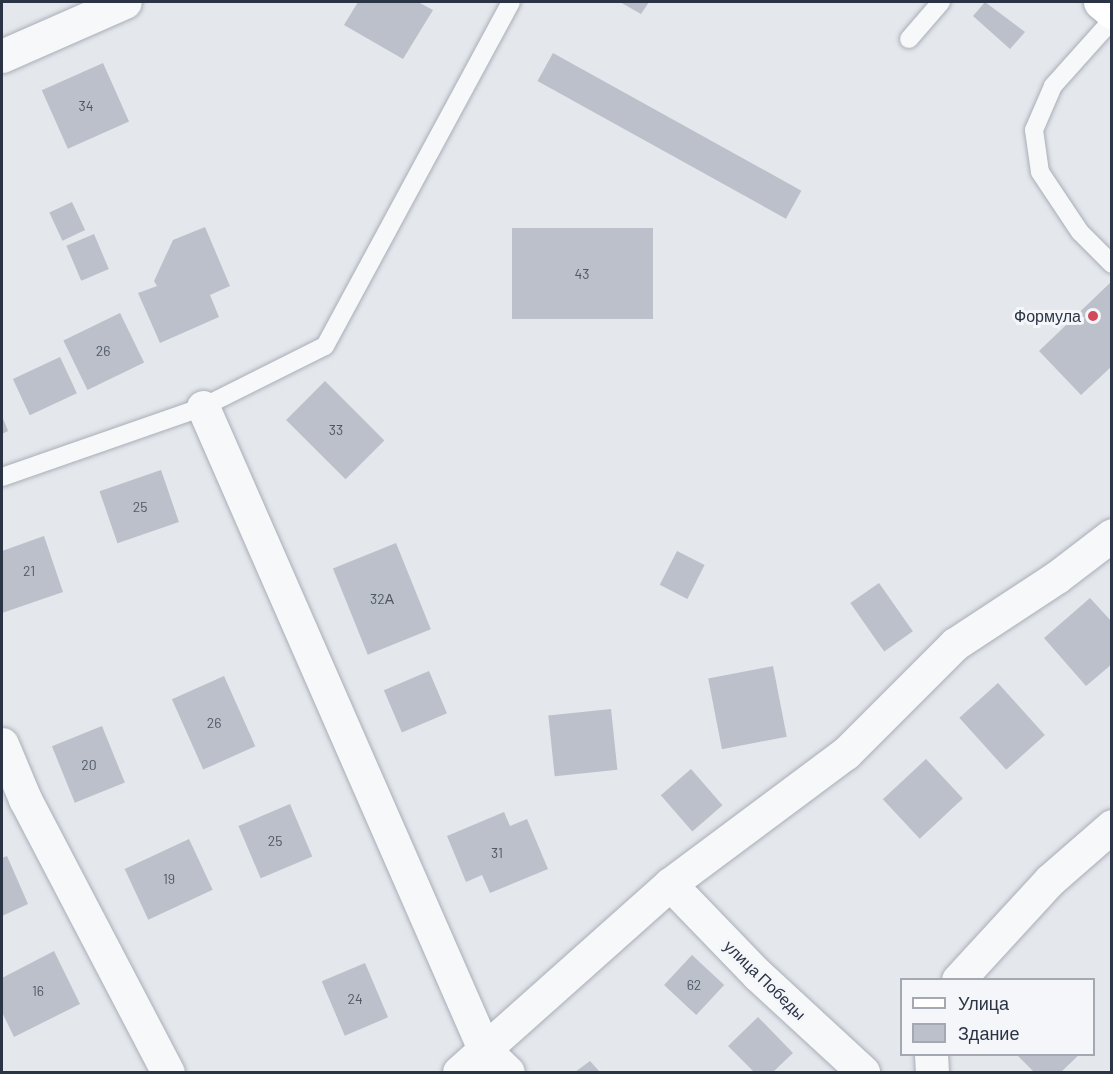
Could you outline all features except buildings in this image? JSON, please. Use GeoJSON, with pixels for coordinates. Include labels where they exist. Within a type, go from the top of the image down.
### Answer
{"type":"FeatureCollection","features":[{"type":"Feature","properties":{"kind":"main road"},"geometry":{"type":"LineString","coordinates":[[1100,2],[1112,12]]}},
{"type":"Feature","properties":{"kind":"street"},"geometry":{"type":"LineString","coordinates":[[2,56],[125,2]]}},
{"type":"Feature","properties":{"kind":"street"},"geometry":{"type":"LineString","coordinates":[[204,407],[484,1049],[508,1072]]}},
{"type":"Feature","properties":{"kind":"street"},"geometry":{"type":"LineString","coordinates":[[459,1072],[670,884],[846,753],[955,644],[1057,577],[1112,535]]}},
{"type":"Feature","properties":{"kind":"street"},"geometry":{"type":"LineString","coordinates":[[2,744],[25,799],[168,1072]]}},
{"type":"Feature","properties":{"kind":"street"},"geometry":{"type":"LineString","coordinates":[[959,978],[1050,880],[1112,826]]}},
{"type":"Feature","properties":{"kind":"street","name":"улица Победы"},"geometry":{"type":"LineString","coordinates":[[670,884],[758,975],[863,1072]]}},
{"type":"Feature","properties":{"kind":"street"},"geometry":{"type":"LineString","coordinates":[[931,1056],[932,1072]]}},
{"type":"Feature","properties":{"kind":"lane"},"geometry":{"type":"LineString","coordinates":[[2,477],[204,407],[325,346],[511,2]]}},
{"type":"Feature","properties":{"kind":"lane"},"geometry":{"type":"LineString","coordinates":[[909,39],[941,2]]}},
{"type":"Feature","properties":{"kind":"lane"},"geometry":{"type":"LineString","coordinates":[[1112,20],[1053,86],[1034,130],[1040,172],[1080,232],[1112,264]]}},
{"type":"Feature","properties":{"kind":"place","name":"Формула"},"geometry":{"type":"Point","coordinates":[1093,316]}}]}
